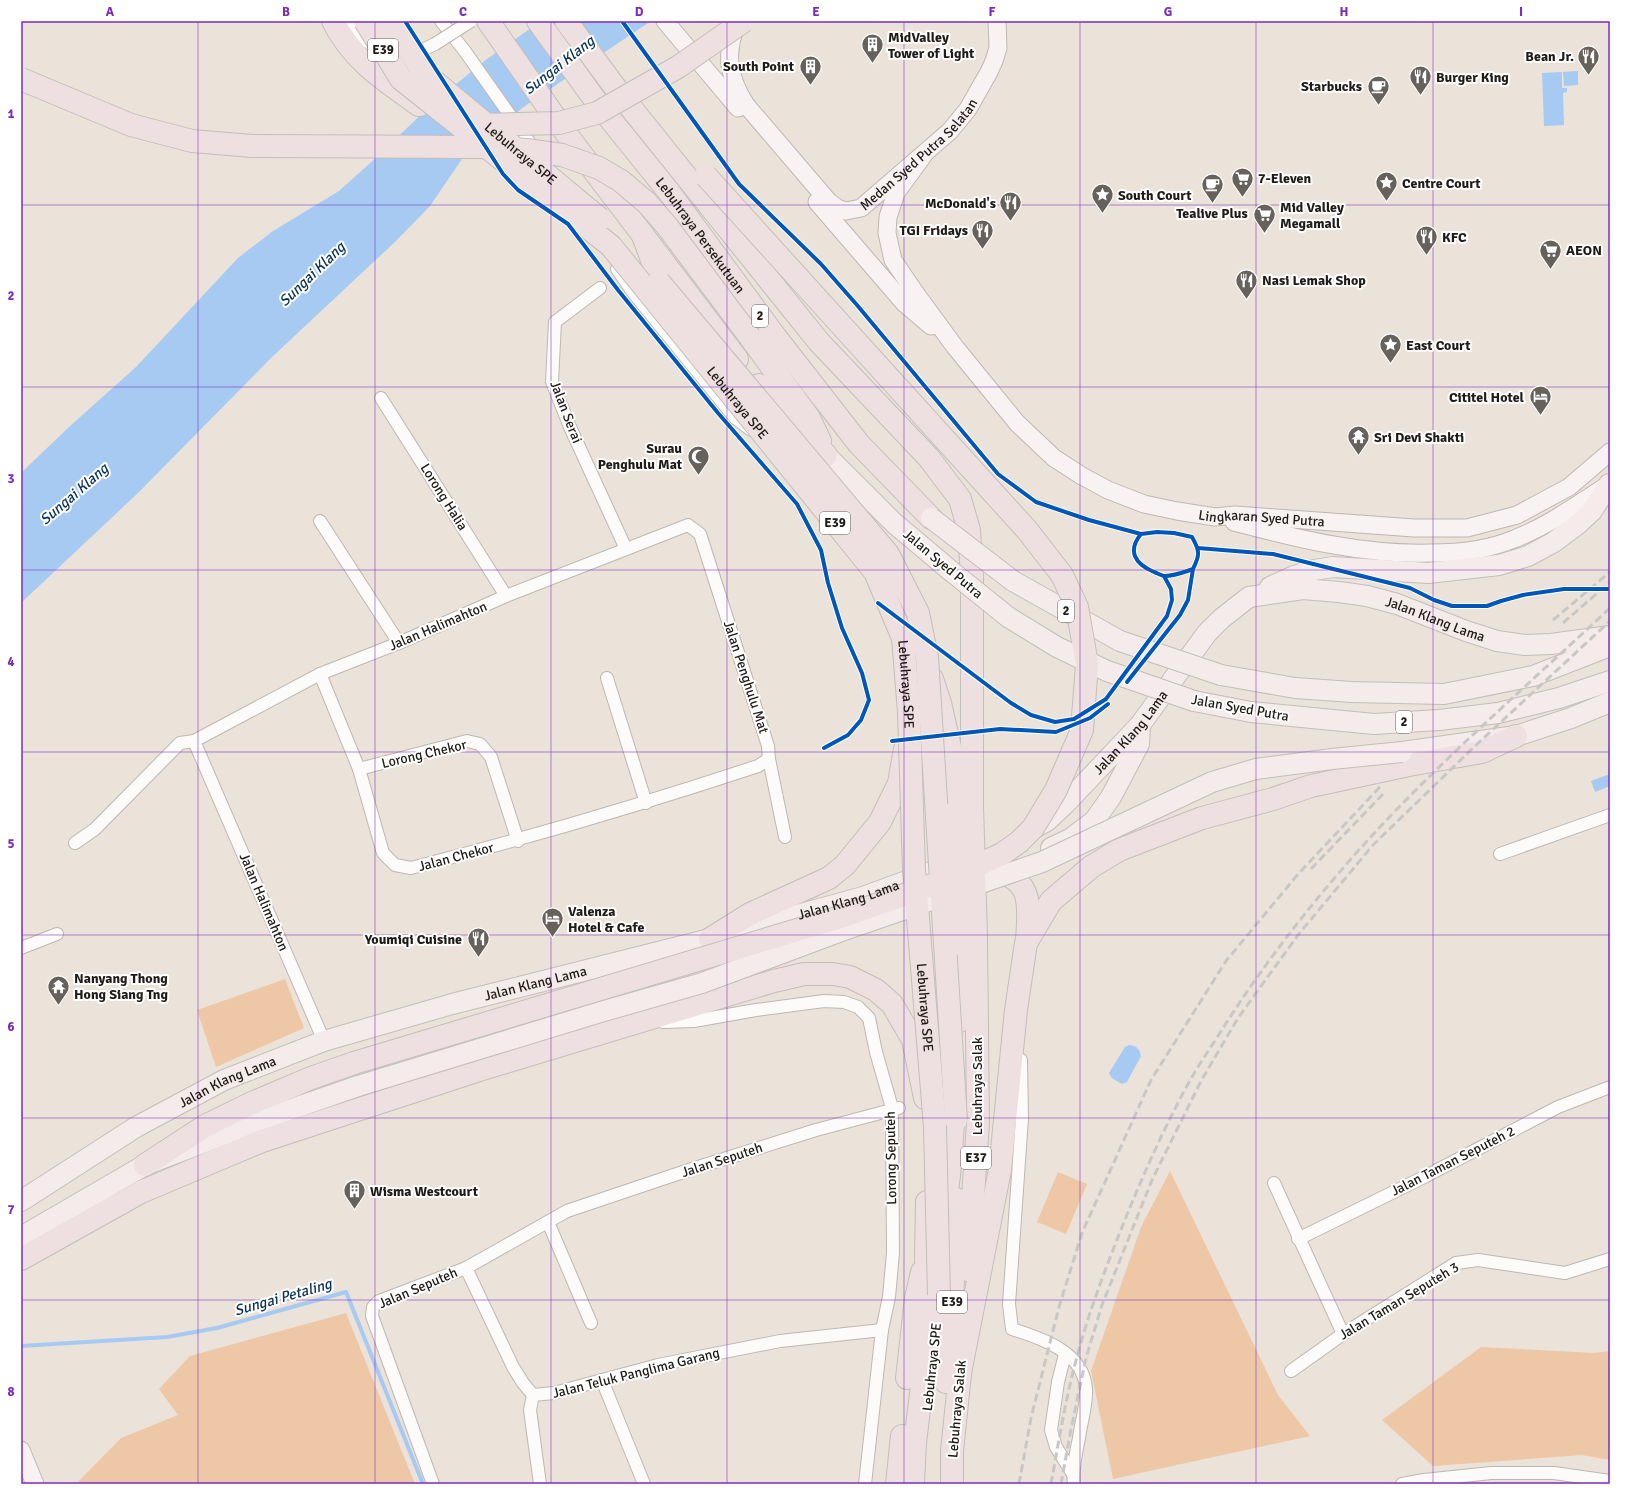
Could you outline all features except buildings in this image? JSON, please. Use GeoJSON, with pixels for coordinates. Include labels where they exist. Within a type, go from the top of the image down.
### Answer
{"type":"FeatureCollection","features":[{"type":"Feature","properties":{"kind":"highway"},"geometry":{"type":"LineString","coordinates":[[333,21],[342,38],[360,60],[385,81],[422,107],[460,124],[497,125],[560,123],[598,112],[678,67],[744,21]]}},
{"type":"Feature","properties":{"kind":"highway","name":"Lebuhraya SPE"},"geometry":{"type":"LineString","coordinates":[[365,21],[401,78],[611,246],[875,572],[903,638],[909,712],[914,870],[935,1127],[939,1300],[922,1484]]}},
{"type":"Feature","properties":{"kind":"highway","name":"Lebuhraya SPE"},"geometry":{"type":"LineString","coordinates":[[390,21],[423,72],[619,235],[888,554],[918,613],[927,657],[956,1120],[954,1266],[942,1434],[941,1484]]}},
{"type":"Feature","properties":{"kind":"highway","name":"Lebuhraya Persekutuan"},"geometry":{"type":"LineString","coordinates":[[538,21],[598,104],[669,192],[774,335],[859,444],[932,518]]}},
{"type":"Feature","properties":{"kind":"highway"},"geometry":{"type":"LineString","coordinates":[[566,21],[620,94],[819,342],[929,458],[960,500],[969,530],[972,577],[964,809]]}},
{"type":"Feature","properties":{"kind":"highway","name":"2"},"geometry":{"type":"LineString","coordinates":[[491,24],[573,143],[723,342],[786,415],[826,455]]}},
{"type":"Feature","properties":{"kind":"highway"},"geometry":{"type":"LineString","coordinates":[[21,79],[132,125],[192,141],[252,146],[482,147],[526,150],[562,155],[599,168],[621,181],[647,203],[667,226],[809,418],[826,455]]}},
{"type":"Feature","properties":{"kind":"highway"},"geometry":{"type":"LineString","coordinates":[[145,1165],[205,1126],[260,1100],[354,1063],[847,915],[944,881],[1002,854],[1019,842],[1034,828],[1056,790],[1082,730],[1087,664],[1077,607],[1062,575],[1027,530],[706,176],[639,118]]}},
{"type":"Feature","properties":{"kind":"highway"},"geometry":{"type":"LineString","coordinates":[[642,233],[666,299],[688,337],[871,555],[912,624],[940,703],[964,809]]}},
{"type":"Feature","properties":{"kind":"highway"},"geometry":{"type":"LineString","coordinates":[[713,1000],[720,988],[722,978],[718,964],[712,953],[705,947],[703,941],[750,914],[829,878],[844,865],[880,822],[899,783],[908,727],[907,663],[887,601],[851,533]]}},
{"type":"Feature","properties":{"kind":"highway"},"geometry":{"type":"LineString","coordinates":[[1026,943],[1051,901],[1091,867],[1133,844],[1202,818],[1273,799],[1311,786],[1409,765],[1482,752],[1516,736]]}},
{"type":"Feature","properties":{"kind":"highway","name":"Lebuhraya Salak"},"geometry":{"type":"LineString","coordinates":[[952,1484],[952,1451],[959,1378],[978,1123],[968,940],[964,809]]}},
{"type":"Feature","properties":{"kind":"highway"},"geometry":{"type":"LineString","coordinates":[[959,1378],[1000,1170],[1010,1062],[1026,943],[1028,914],[1024,888],[1015,878],[995,872]]}},
{"type":"Feature","properties":{"kind":"highway"},"geometry":{"type":"LineString","coordinates":[[916,902],[930,1074],[926,1257],[929,1324]]}},
{"type":"Feature","properties":{"kind":"highway","name":"E37"},"geometry":{"type":"LineString","coordinates":[[913,1484],[915,1442],[950,1169],[968,940]]}},
{"type":"Feature","properties":{"kind":"highway"},"geometry":{"type":"LineString","coordinates":[[21,1259],[141,1192],[262,1141],[479,1070],[804,974],[833,974],[850,977],[861,981],[876,990],[892,1004],[913,1040],[930,1121]]}},
{"type":"Feature","properties":{"kind":"highway"},"geometry":{"type":"LineString","coordinates":[[897,1484],[916,1298],[926,1257]]}},
{"type":"Feature","properties":{"kind":"main road","name":"Jalan Syed Putra"},"geometry":{"type":"LineString","coordinates":[[826,455],[894,523],[1008,617],[1057,647],[1107,671],[1194,701],[1251,712],[1374,724],[1439,720],[1498,713],[1559,698],[1610,681]]}},
{"type":"Feature","properties":{"kind":"main road"},"geometry":{"type":"LineString","coordinates":[[1249,597],[1294,576],[1314,570],[1333,567],[1428,573],[1499,565],[1528,556],[1554,542],[1578,524],[1592,510],[1610,484]]}},
{"type":"Feature","properties":{"kind":"main road","name":"Jalan Syed Putra"},"geometry":{"type":"LineString","coordinates":[[932,518],[1013,581],[1120,642],[1221,675],[1295,688],[1352,692],[1444,694],[1533,676],[1610,646]]}},
{"type":"Feature","properties":{"kind":"main road","name":"Jalan Klang Lama"},"geometry":{"type":"LineString","coordinates":[[21,1202],[136,1127],[224,1080],[324,1041],[452,1004],[703,941],[863,897],[1010,841],[1047,820],[1066,803],[1140,725],[1207,633],[1221,619],[1249,597],[1303,589],[1367,596],[1397,604],[1466,631],[1497,640],[1518,644],[1550,644],[1610,636]]}},
{"type":"Feature","properties":{"kind":"main road","name":"Jalan Klang Lama"},"geometry":{"type":"LineString","coordinates":[[21,1237],[145,1165],[289,1110],[358,1086],[604,1011],[702,983],[847,929],[1034,865],[1212,782],[1256,769],[1402,752],[1516,736],[1571,718],[1610,702]]}},
{"type":"Feature","properties":{"kind":"main road"},"geometry":{"type":"LineString","coordinates":[[773,922],[804,932],[813,933],[916,902],[995,872],[1070,839],[1094,821],[1111,797],[1139,744],[1140,725]]}},
{"type":"Feature","properties":{"kind":"street"},"geometry":{"type":"LineString","coordinates":[[348,21],[362,38],[373,47],[399,56],[420,51],[435,44],[471,21]]}},
{"type":"Feature","properties":{"kind":"street"},"geometry":{"type":"LineString","coordinates":[[441,21],[464,50],[635,295],[735,418],[789,458]]}},
{"type":"Feature","properties":{"kind":"street","name":"Medan Syed Putra Selatan"},"geometry":{"type":"LineString","coordinates":[[738,21],[731,40],[729,59],[731,76],[737,92],[746,105],[829,202],[839,209],[846,211],[861,208],[923,156],[950,131],[963,115],[990,72],[998,48],[997,21]]}},
{"type":"Feature","properties":{"kind":"street"},"geometry":{"type":"LineString","coordinates":[[670,27],[798,180],[909,297]]}},
{"type":"Feature","properties":{"kind":"street"},"geometry":{"type":"LineString","coordinates":[[909,297],[893,260],[887,233],[888,217],[896,193],[923,156]]}},
{"type":"Feature","properties":{"kind":"street","name":"Jalan Serai"},"geometry":{"type":"LineString","coordinates":[[600,288],[555,322],[552,382],[570,427],[626,549]]}},
{"type":"Feature","properties":{"kind":"street","name":"Lingkaran Syed Putra"},"geometry":{"type":"LineString","coordinates":[[909,297],[955,347],[1017,423],[1054,458],[1082,476],[1108,490],[1144,504],[1215,517],[1235,514],[1414,528],[1467,528],[1517,515],[1569,486],[1610,452]]}},
{"type":"Feature","properties":{"kind":"street","name":"Lorong Halia"},"geometry":{"type":"LineString","coordinates":[[381,398],[506,596]]}},
{"type":"Feature","properties":{"kind":"street"},"geometry":{"type":"LineString","coordinates":[[1215,517],[1302,540],[1357,549],[1401,554],[1448,553],[1483,549],[1514,539],[1548,524],[1610,484]]}},
{"type":"Feature","properties":{"kind":"street"},"geometry":{"type":"LineString","coordinates":[[320,521],[399,643]]}},
{"type":"Feature","properties":{"kind":"street","name":"Jalan Halimahton"},"geometry":{"type":"LineString","coordinates":[[75,843],[95,829],[180,743],[194,741],[320,674],[399,643],[506,596],[688,525]]}},
{"type":"Feature","properties":{"kind":"street","name":"Jalan Penghulu Mat"},"geometry":{"type":"LineString","coordinates":[[688,525],[700,534],[768,746],[769,759],[784,837]]}},
{"type":"Feature","properties":{"kind":"street","name":"Jalan Chekor"},"geometry":{"type":"LineString","coordinates":[[320,674],[359,769],[383,853],[395,865],[411,868],[518,841],[758,766],[769,759]]}},
{"type":"Feature","properties":{"kind":"street"},"geometry":{"type":"LineString","coordinates":[[607,678],[646,802]]}},
{"type":"Feature","properties":{"kind":"street","name":"Jalan Halimahton"},"geometry":{"type":"LineString","coordinates":[[194,741],[324,1041]]}},
{"type":"Feature","properties":{"kind":"street","name":"Lorong Chekor"},"geometry":{"type":"LineString","coordinates":[[359,769],[467,741],[480,744],[491,757],[518,841]]}},
{"type":"Feature","properties":{"kind":"street"},"geometry":{"type":"LineString","coordinates":[[1500,854],[1610,815]]}},
{"type":"Feature","properties":{"kind":"street"},"geometry":{"type":"LineString","coordinates":[[21,948],[57,934]]}},
{"type":"Feature","properties":{"kind":"street","name":"Lorong Seputeh"},"geometry":{"type":"LineString","coordinates":[[642,1022],[694,1021],[756,1010],[824,1001],[844,1002],[858,1008],[869,1018],[876,1052],[895,1108],[893,1253],[889,1297],[882,1330],[865,1484]]}},
{"type":"Feature","properties":{"kind":"street"},"geometry":{"type":"LineString","coordinates":[[1010,1062],[1021,1060],[1022,1118],[1009,1304],[1012,1329],[1055,1346],[1074,1361],[1084,1380],[1086,1398],[1074,1479]]}},
{"type":"Feature","properties":{"kind":"street","name":"Jalan Taman Seputeh 2"},"geometry":{"type":"LineString","coordinates":[[1298,1239],[1424,1177],[1558,1107],[1610,1087]]}},
{"type":"Feature","properties":{"kind":"street","name":"Jalan Seputeh"},"geometry":{"type":"LineString","coordinates":[[433,1484],[372,1316],[373,1307],[379,1301],[466,1268],[567,1211],[780,1142],[895,1108]]}},
{"type":"Feature","properties":{"kind":"street"},"geometry":{"type":"LineString","coordinates":[[1274,1184],[1343,1334]]}},
{"type":"Feature","properties":{"kind":"street"},"geometry":{"type":"LineString","coordinates":[[548,1222],[591,1323]]}},
{"type":"Feature","properties":{"kind":"street","name":"Jalan Taman Seputeh 3"},"geometry":{"type":"LineString","coordinates":[[1291,1372],[1343,1334],[1456,1264],[1478,1260],[1566,1273],[1610,1259]]}},
{"type":"Feature","properties":{"kind":"street","name":"Jalan Teluk Panglima Garang"},"geometry":{"type":"LineString","coordinates":[[466,1268],[513,1367],[533,1395],[554,1393],[677,1360],[780,1341],[882,1330]]}},
{"type":"Feature","properties":{"kind":"street"},"geometry":{"type":"LineString","coordinates":[[1065,1354],[1058,1382],[1051,1430],[1056,1446],[1074,1479]]}},
{"type":"Feature","properties":{"kind":"street"},"geometry":{"type":"LineString","coordinates":[[602,1380],[644,1484]]}},
{"type":"Feature","properties":{"kind":"street"},"geometry":{"type":"LineString","coordinates":[[533,1395],[530,1410],[540,1484]]}},
{"type":"Feature","properties":{"kind":"street"},"geometry":{"type":"LineString","coordinates":[[21,1450],[35,1484]]}},
{"type":"Feature","properties":{"kind":"street"},"geometry":{"type":"LineString","coordinates":[[1402,1484],[1424,1480],[1491,1473],[1554,1473],[1610,1481],[1610,1484]]}},
{"type":"Feature","properties":{"kind":"shaded area"},"geometry":{"type":"Polygon","coordinates":[[[285,979],[304,1028],[216,1067],[197,1010],[285,979]]]}},
{"type":"Feature","properties":{"kind":"shaded area"},"geometry":{"type":"Polygon","coordinates":[[[1170,1171],[1278,1395],[1310,1436],[1113,1479],[1091,1371],[1141,1227],[1170,1171]]]}},
{"type":"Feature","properties":{"kind":"shaded area"},"geometry":{"type":"Polygon","coordinates":[[[1058,1172],[1087,1184],[1066,1234],[1037,1222],[1058,1172]]]}},
{"type":"Feature","properties":{"kind":"shaded area"},"geometry":{"type":"Polygon","coordinates":[[[346,1313],[415,1484],[76,1484],[121,1438],[178,1415],[159,1389],[190,1356],[346,1313]]]}},
{"type":"Feature","properties":{"kind":"shaded area"},"geometry":{"type":"Polygon","coordinates":[[[1481,1347],[1595,1353],[1610,1351],[1610,1460],[1582,1455],[1433,1466],[1382,1420],[1481,1347]]]}},
{"type":"Feature","properties":{"kind":"water","name":"Sungai Klang"},"geometry":{"type":"Polygon","coordinates":[[[541,21],[651,21],[525,106],[487,136],[462,159],[430,206],[396,241],[272,357],[139,492],[21,603],[21,473],[69,427],[136,367],[238,258],[273,231],[339,191],[434,102],[487,59],[541,21]]]}},
{"type":"Feature","properties":{"kind":"water"},"geometry":{"type":"Polygon","coordinates":[[[1578,71],[1578,85],[1564,86],[1563,72],[1578,71]]]}},
{"type":"Feature","properties":{"kind":"water"},"geometry":{"type":"Polygon","coordinates":[[[1562,72],[1562,88],[1567,88],[1567,92],[1563,93],[1564,125],[1544,126],[1542,73],[1562,72]]]}},
{"type":"Feature","properties":{"kind":"water"},"geometry":{"type":"Polygon","coordinates":[[[1610,774],[1610,786],[1595,792],[1591,781],[1610,774]]]}},
{"type":"Feature","properties":{"kind":"water"},"geometry":{"type":"Polygon","coordinates":[[[1129,1045],[1137,1048],[1141,1056],[1127,1082],[1122,1084],[1112,1078],[1109,1073],[1125,1047],[1129,1045]]]}},
{"type":"Feature","properties":{"kind":"waterway","name":"Sungai Petaling"},"geometry":{"type":"LineString","coordinates":[[21,1346],[167,1337],[217,1328],[346,1292],[423,1484]]}},
{"type":"Feature","properties":{"kind":"railway"},"geometry":{"type":"LineString","coordinates":[[1553,620],[1610,572]]}},
{"type":"Feature","properties":{"kind":"railway"},"geometry":{"type":"LineString","coordinates":[[1563,623],[1610,582]]}},
{"type":"Feature","properties":{"kind":"railway"},"geometry":{"type":"LineString","coordinates":[[1051,1484],[1070,1385],[1083,1336],[1099,1287],[1124,1222],[1139,1185],[1182,1094],[1234,1010],[1307,911],[1367,841],[1396,810],[1486,722],[1610,608]]}},
{"type":"Feature","properties":{"kind":"railway"},"geometry":{"type":"LineString","coordinates":[[1061,1484],[1086,1358],[1102,1305],[1152,1180],[1201,1081],[1238,1018],[1298,935],[1373,845],[1474,747],[1610,621]]}},
{"type":"Feature","properties":{"kind":"railway"},"geometry":{"type":"LineString","coordinates":[[1019,1484],[1031,1418],[1059,1307],[1082,1233],[1151,1080],[1226,961],[1299,873],[1380,787]]}},
{"type":"Feature","properties":{"kind":"railway"},"geometry":{"type":"LineString","coordinates":[[1311,869],[1385,792]]}},
{"type":"Feature","properties":{"kind":"cycle path"},"geometry":{"type":"LineString","coordinates":[[405,21],[503,174],[518,190],[568,224],[618,290],[718,413],[797,504],[821,550],[828,583],[842,628],[862,673],[869,700],[861,720],[848,735],[824,748]]}},
{"type":"Feature","properties":{"kind":"cycle path"},"geometry":{"type":"LineString","coordinates":[[622,21],[739,184],[821,264],[998,474],[1036,502],[1089,520],[1141,534],[1157,532],[1174,533],[1192,537],[1198,550],[1197,560],[1193,569],[1169,576],[1161,575],[1147,569],[1138,561],[1134,551],[1134,546],[1141,534]]}},
{"type":"Feature","properties":{"kind":"cycle path"},"geometry":{"type":"LineString","coordinates":[[1198,548],[1273,554],[1410,588],[1434,600],[1452,606],[1487,606],[1523,595],[1564,589],[1610,589]]}},
{"type":"Feature","properties":{"kind":"cycle path"},"geometry":{"type":"LineString","coordinates":[[1127,682],[1180,615],[1188,600],[1193,569]]}},
{"type":"Feature","properties":{"kind":"cycle path"},"geometry":{"type":"LineString","coordinates":[[878,603],[1011,703],[1031,715],[1055,722],[1074,719],[1106,699],[1167,616],[1172,600],[1171,589],[1164,576]]}},
{"type":"Feature","properties":{"kind":"cycle path"},"geometry":{"type":"LineString","coordinates":[[892,741],[1000,729],[1056,732],[1090,718],[1108,704]]}},
{"type":"Feature","properties":{"kind":"place","name":"MidValley Tower of Light"},"geometry":{"type":"Point","coordinates":[873,64]}},
{"type":"Feature","properties":{"kind":"place","name":"Bean Jr."},"geometry":{"type":"Point","coordinates":[1589,76]}},
{"type":"Feature","properties":{"kind":"place","name":"South Point"},"geometry":{"type":"Point","coordinates":[810,86]}},
{"type":"Feature","properties":{"kind":"place","name":"Burger King"},"geometry":{"type":"Point","coordinates":[1421,96]}},
{"type":"Feature","properties":{"kind":"place","name":"Starbucks"},"geometry":{"type":"Point","coordinates":[1378,106]}},
{"type":"Feature","properties":{"kind":"place","name":"7-Eleven"},"geometry":{"type":"Point","coordinates":[1243,198]}},
{"type":"Feature","properties":{"kind":"place","name":"Centre Court"},"geometry":{"type":"Point","coordinates":[1387,202]}},
{"type":"Feature","properties":{"kind":"place","name":"Tealive Plus"},"geometry":{"type":"Point","coordinates":[1212,204]}},
{"type":"Feature","properties":{"kind":"place","name":"South Court"},"geometry":{"type":"Point","coordinates":[1102,214]}},
{"type":"Feature","properties":{"kind":"place","name":"McDonald's"},"geometry":{"type":"Point","coordinates":[1011,222]}},
{"type":"Feature","properties":{"kind":"place","name":"Mid Valley Megamall"},"geometry":{"type":"Point","coordinates":[1265,234]}},
{"type":"Feature","properties":{"kind":"place","name":"TGI Fridays"},"geometry":{"type":"Point","coordinates":[983,250]}},
{"type":"Feature","properties":{"kind":"place","name":"KFC"},"geometry":{"type":"Point","coordinates":[1426,256]}},
{"type":"Feature","properties":{"kind":"place","name":"AEON"},"geometry":{"type":"Point","coordinates":[1550,270]}},
{"type":"Feature","properties":{"kind":"place","name":"Nasi Lemak Shop"},"geometry":{"type":"Point","coordinates":[1246,300]}},
{"type":"Feature","properties":{"kind":"place","name":"East Court"},"geometry":{"type":"Point","coordinates":[1391,364]}},
{"type":"Feature","properties":{"kind":"place","name":"Cititel Hotel"},"geometry":{"type":"Point","coordinates":[1540,416]}},
{"type":"Feature","properties":{"kind":"place","name":"Sri Devi Shakti"},"geometry":{"type":"Point","coordinates":[1359,456]}},
{"type":"Feature","properties":{"kind":"place","name":"Surau Penghulu Mat"},"geometry":{"type":"Point","coordinates":[698,476]}},
{"type":"Feature","properties":{"kind":"place","name":"Valenza Hotel & Cafe"},"geometry":{"type":"Point","coordinates":[552,938]}},
{"type":"Feature","properties":{"kind":"place","name":"Youmiqi Cuisine"},"geometry":{"type":"Point","coordinates":[478,958]}},
{"type":"Feature","properties":{"kind":"place","name":"Nanyang Thong Hong Siang Tng"},"geometry":{"type":"Point","coordinates":[59,1006]}},
{"type":"Feature","properties":{"kind":"place","name":"Wisma Westcourt"},"geometry":{"type":"Point","coordinates":[355,1210]}}]}
